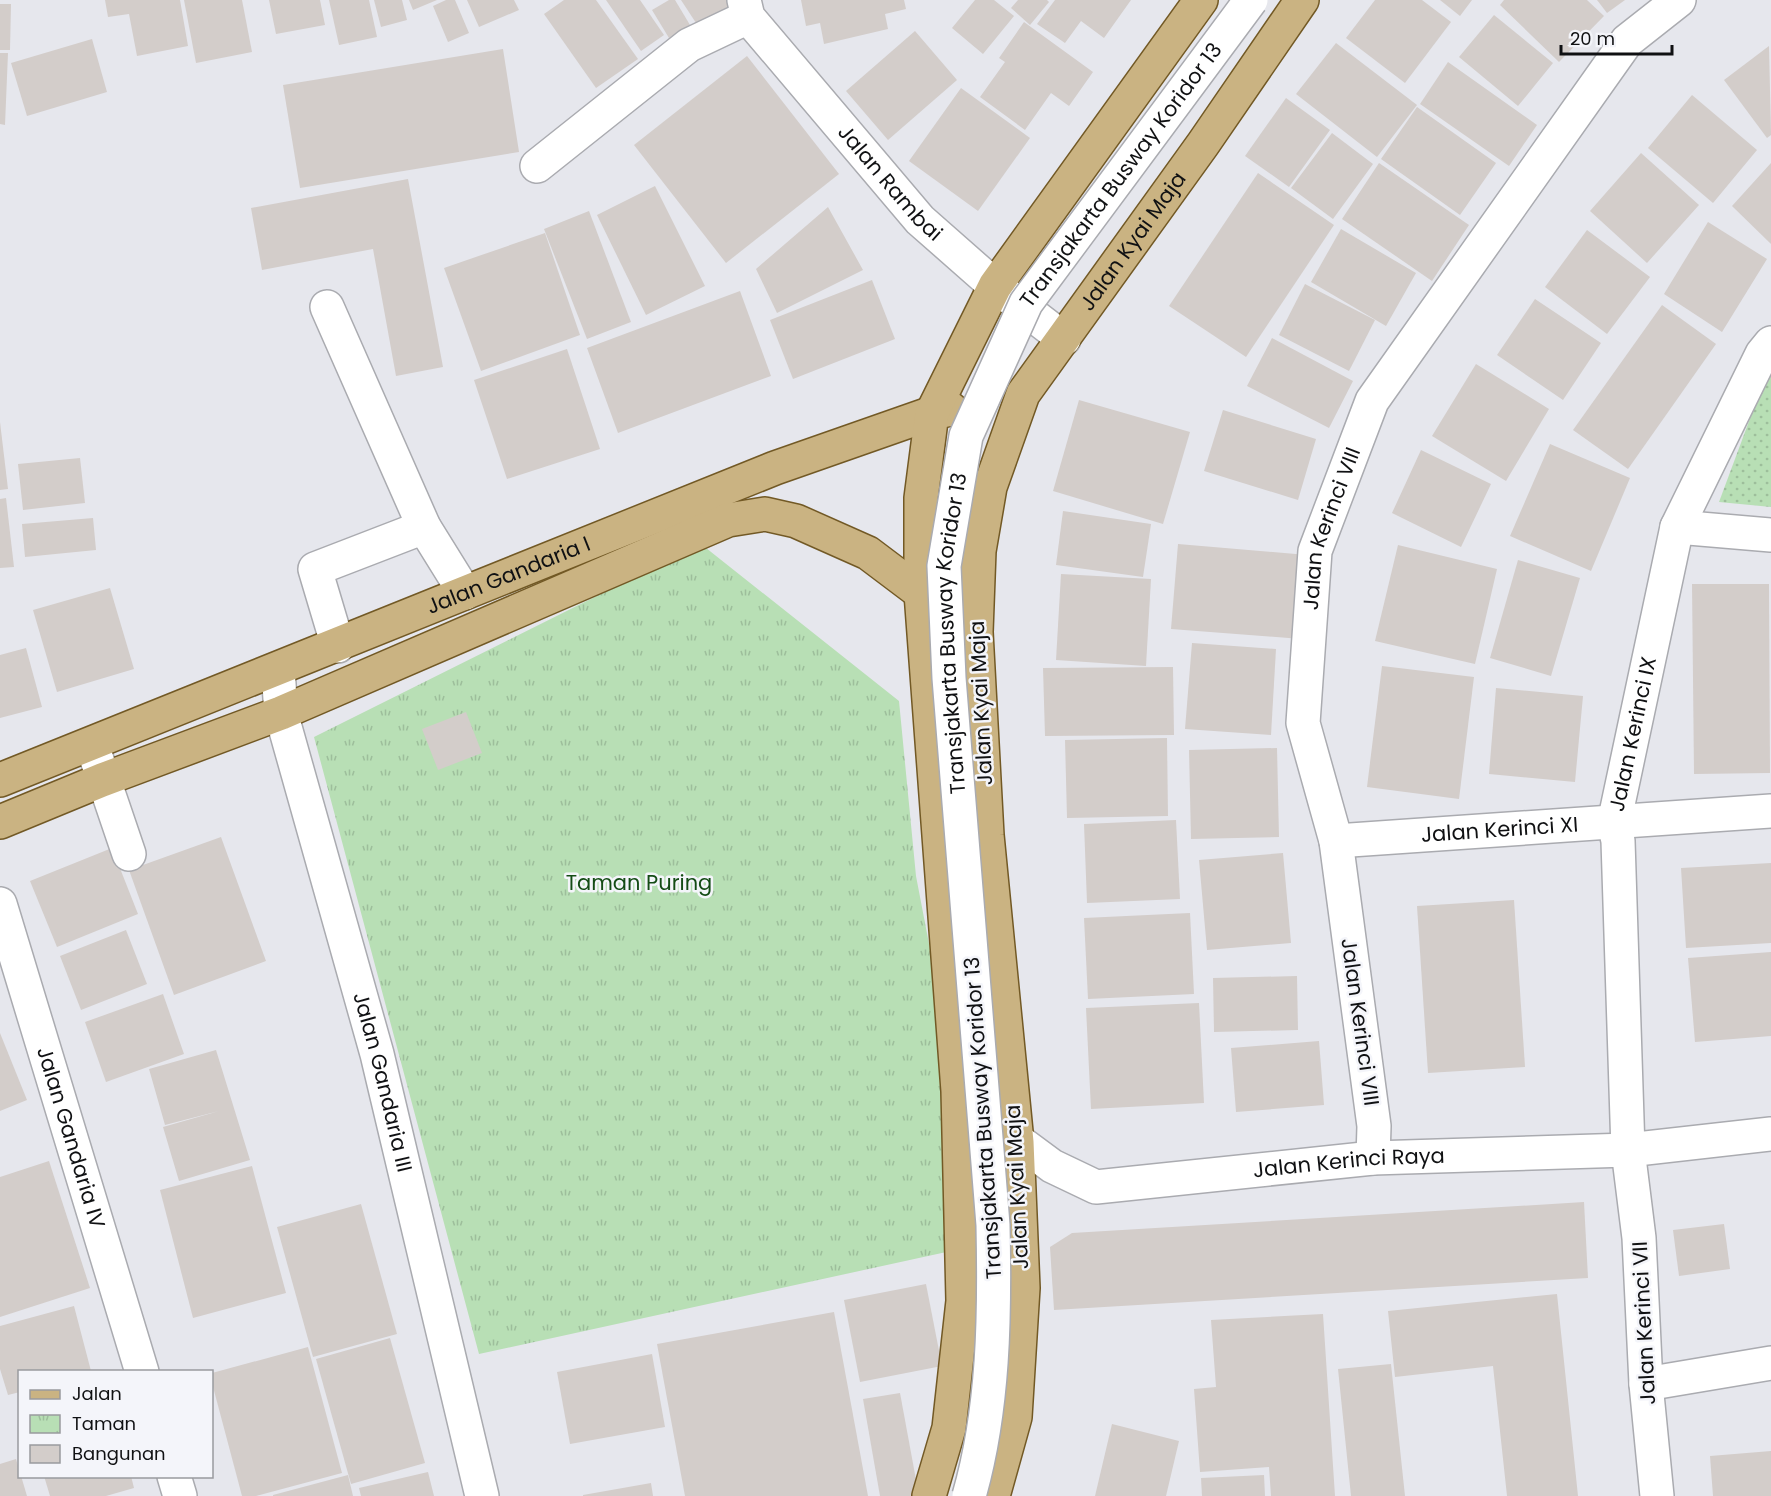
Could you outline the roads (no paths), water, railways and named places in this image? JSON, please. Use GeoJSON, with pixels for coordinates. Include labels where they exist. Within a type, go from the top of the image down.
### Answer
{"type":"FeatureCollection","features":[{"type":"Feature","properties":{"kind":"main road"},"geometry":{"type":"LineString","coordinates":[[930,1496],[948,1428],[963,1301],[958,1091],[921,593],[921,498],[932,413],[995,286],[1201,0]]}},
{"type":"Feature","properties":{"kind":"main road","name":"Jalan Kyai Maja"},"geometry":{"type":"LineString","coordinates":[[993,1496],[1015,1417],[1023,1288],[1017,1142],[987,835],[976,632],[979,551],[990,487],[1023,394],[1065,339],[1302,0]]}},
{"type":"Feature","properties":{"kind":"main road","name":"Jalan Gandaria I"},"geometry":{"type":"LineString","coordinates":[[0,780],[92,745],[775,468],[932,413],[1023,394]]}},
{"type":"Feature","properties":{"kind":"main road","name":"Jalan Gandaria I"},"geometry":{"type":"LineString","coordinates":[[0,822],[102,780],[281,713],[728,520],[765,514],[796,521],[868,552],[976,632]]}},
{"type":"Feature","properties":{"kind":"street","name":"Transjakarta Busway Koridor 13"},"geometry":{"type":"LineString","coordinates":[[969,1496],[988,1391],[994,1296],[993,1225],[949,678],[945,577],[966,436],[1026,303],[1251,0]]}},
{"type":"Feature","properties":{"kind":"street","name":"Jalan Kerinci VIII"},"geometry":{"type":"LineString","coordinates":[[1374,1158],[1374,1126],[1336,841],[1303,723],[1315,551],[1372,401],[1627,41],[1679,0]]}},
{"type":"Feature","properties":{"kind":"street","name":"Jalan Rambai"},"geometry":{"type":"LineString","coordinates":[[746,9],[920,220],[995,286],[1065,339]]}},
{"type":"Feature","properties":{"kind":"street"},"geometry":{"type":"LineString","coordinates":[[537,166],[689,45],[746,9]]}},
{"type":"Feature","properties":{"kind":"street"},"geometry":{"type":"LineString","coordinates":[[327,307],[424,526],[465,593]]}},
{"type":"Feature","properties":{"kind":"street","name":"Jalan Kerinci IX"},"geometry":{"type":"LineString","coordinates":[[1628,1149],[1618,841],[1614,822],[1677,527],[1762,354],[1771,343]]}},
{"type":"Feature","properties":{"kind":"street"},"geometry":{"type":"LineString","coordinates":[[338,645],[315,568],[424,526]]}},
{"type":"Feature","properties":{"kind":"street"},"geometry":{"type":"LineString","coordinates":[[1677,527],[1771,535]]}},
{"type":"Feature","properties":{"kind":"street","name":"Jalan Gandaria III"},"geometry":{"type":"LineString","coordinates":[[278,670],[281,713],[377,1054],[482,1496]]}},
{"type":"Feature","properties":{"kind":"street"},"geometry":{"type":"LineString","coordinates":[[92,745],[129,854]]}},
{"type":"Feature","properties":{"kind":"street","name":"Jalan Kerinci XI"},"geometry":{"type":"LineString","coordinates":[[1336,841],[1771,811]]}},
{"type":"Feature","properties":{"kind":"street","name":"Jalan Gandaria IV"},"geometry":{"type":"LineString","coordinates":[[1,908],[142,1370]]}},
{"type":"Feature","properties":{"kind":"street","name":"Jalan Kerinci Raya"},"geometry":{"type":"LineString","coordinates":[[958,1091],[1017,1142],[1052,1166],[1096,1186],[1374,1158],[1628,1149],[1771,1134]]}},
{"type":"Feature","properties":{"kind":"street","name":"Jalan Kerinci VII"},"geometry":{"type":"LineString","coordinates":[[1628,1149],[1639,1238],[1646,1384],[1658,1496]]}},
{"type":"Feature","properties":{"kind":"street"},"geometry":{"type":"LineString","coordinates":[[1646,1384],[1771,1363]]}},
{"type":"Feature","properties":{"kind":"street"},"geometry":{"type":"LineString","coordinates":[[175,1478],[180,1496]]}},
{"type":"Feature","properties":{"kind":"park label","name":"Taman Puring"},"geometry":{"type":"Point","coordinates":[639,883]}}]}
